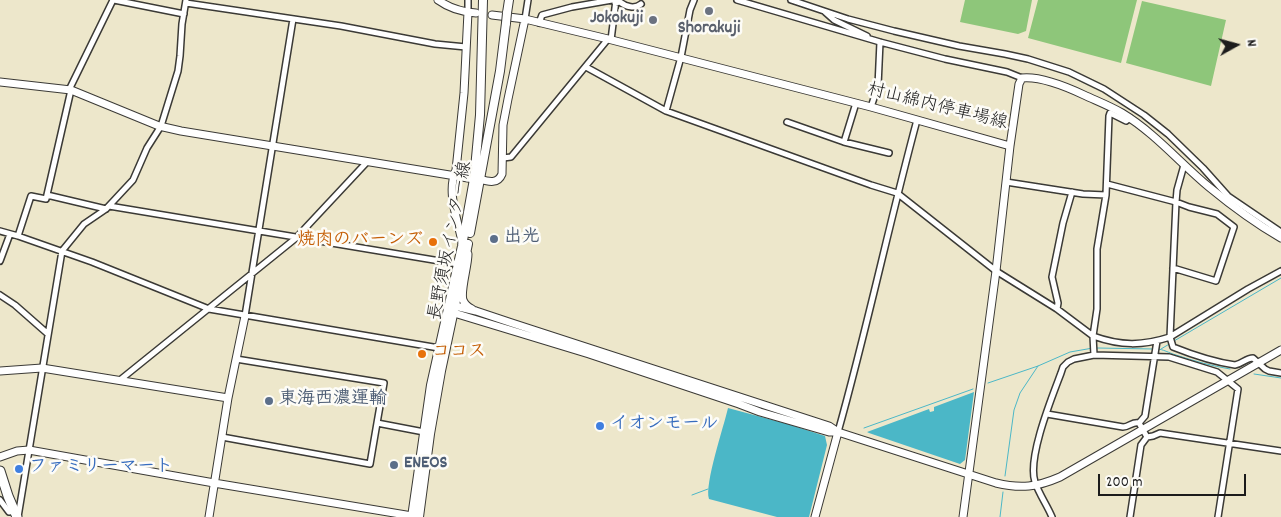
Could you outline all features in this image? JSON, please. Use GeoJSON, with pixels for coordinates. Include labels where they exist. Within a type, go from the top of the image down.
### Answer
{"type":"FeatureCollection","features":[{"type":"Feature","properties":{"kind":"highway"},"geometry":{"type":"LineString","coordinates":[[0,471],[16,515]]}},
{"type":"Feature","properties":{"kind":"main road","name":"長野須坂インター線"},"geometry":{"type":"LineString","coordinates":[[477,179],[483,0]]}},
{"type":"Feature","properties":{"kind":"main road","name":"長野須坂インター線"},"geometry":{"type":"LineString","coordinates":[[414,516],[477,179],[500,71],[509,0]]}},
{"type":"Feature","properties":{"kind":"main road","name":"長野須坂インター線"},"geometry":{"type":"LineString","coordinates":[[414,516],[424,432],[439,348],[452,309],[458,264],[465,244]]}},
{"type":"Feature","properties":{"kind":"street"},"geometry":{"type":"LineString","coordinates":[[18,236],[31,196],[46,199],[70,90],[114,0],[184,14]]}},
{"type":"Feature","properties":{"kind":"street"},"geometry":{"type":"LineString","coordinates":[[438,0],[443,4],[472,13]]}},
{"type":"Feature","properties":{"kind":"street"},"geometry":{"type":"LineString","coordinates":[[468,0],[472,13],[466,47],[464,93],[456,170],[453,175],[452,200],[465,244],[468,264],[462,297],[464,303],[476,311],[829,426],[838,432],[1009,486],[1036,485],[1060,476],[1141,426],[1281,350]]}},
{"type":"Feature","properties":{"kind":"street"},"geometry":{"type":"LineString","coordinates":[[0,82],[70,90],[161,126],[181,131],[489,182],[495,181],[502,174],[504,125],[528,0]]}},
{"type":"Feature","properties":{"kind":"street"},"geometry":{"type":"LineString","coordinates":[[666,111],[681,58],[688,19],[694,0]]}},
{"type":"Feature","properties":{"kind":"street"},"geometry":{"type":"LineString","coordinates":[[737,0],[880,42],[1073,89],[1130,118],[1149,132],[1235,209],[1281,238]]}},
{"type":"Feature","properties":{"kind":"street"},"geometry":{"type":"LineString","coordinates":[[791,0],[894,31],[958,46],[1020,57],[1069,72],[1104,89],[1144,115],[1168,134],[1203,168],[1228,196],[1281,232]]}},
{"type":"Feature","properties":{"kind":"street"},"geometry":{"type":"LineString","coordinates":[[0,500],[9,512],[16,515],[29,450],[62,251],[84,224],[107,208],[132,180],[147,148],[161,126],[178,72],[186,1],[341,26],[435,44],[466,47]]}},
{"type":"Feature","properties":{"kind":"street"},"geometry":{"type":"LineString","coordinates":[[503,158],[511,157],[610,39],[614,1]]}},
{"type":"Feature","properties":{"kind":"street"},"geometry":{"type":"LineString","coordinates":[[539,23],[542,15],[572,7],[614,1],[635,7],[641,4]]}},
{"type":"Feature","properties":{"kind":"street"},"geometry":{"type":"LineString","coordinates":[[823,10],[834,20],[873,40]]}},
{"type":"Feature","properties":{"kind":"street","name":"村山綿内停車場線"},"geometry":{"type":"LineString","coordinates":[[492,15],[525,19],[610,39],[871,107],[1010,146],[1018,84],[1022,78]]}},
{"type":"Feature","properties":{"kind":"street"},"geometry":{"type":"LineString","coordinates":[[209,517],[228,398],[245,316],[293,19]]}},
{"type":"Feature","properties":{"kind":"street"},"geometry":{"type":"LineString","coordinates":[[871,107],[878,86],[880,42]]}},
{"type":"Feature","properties":{"kind":"street"},"geometry":{"type":"LineString","coordinates":[[586,66],[666,111],[897,193],[996,271],[1057,309],[1093,336],[1106,341],[1143,344],[1157,343],[1171,338],[1248,289],[1281,271]]}},
{"type":"Feature","properties":{"kind":"street"},"geometry":{"type":"LineString","coordinates":[[844,142],[856,103]]}},
{"type":"Feature","properties":{"kind":"street"},"geometry":{"type":"LineString","coordinates":[[1094,354],[1093,336],[1097,309],[1097,249],[1107,184],[1109,116],[1110,113],[1126,121],[1130,118]]}},
{"type":"Feature","properties":{"kind":"street"},"geometry":{"type":"LineString","coordinates":[[816,517],[917,120]]}},
{"type":"Feature","properties":{"kind":"street"},"geometry":{"type":"LineString","coordinates":[[787,122],[844,142],[889,153]]}},
{"type":"Feature","properties":{"kind":"street"},"geometry":{"type":"LineString","coordinates":[[963,517],[996,271],[1010,146]]}},
{"type":"Feature","properties":{"kind":"street"},"geometry":{"type":"LineString","coordinates":[[120,380],[296,238],[367,162]]}},
{"type":"Feature","properties":{"kind":"street"},"geometry":{"type":"LineString","coordinates":[[1184,165],[1177,190],[1176,202],[1172,346],[1193,355],[1231,364],[1238,364],[1250,358],[1255,358],[1265,369],[1281,373]]}},
{"type":"Feature","properties":{"kind":"street"},"geometry":{"type":"LineString","coordinates":[[1006,182],[1106,195]]}},
{"type":"Feature","properties":{"kind":"street"},"geometry":{"type":"LineString","coordinates":[[1107,184],[1217,214],[1234,227],[1216,281],[1173,268]]}},
{"type":"Feature","properties":{"kind":"street"},"geometry":{"type":"LineString","coordinates":[[1057,309],[1058,303],[1052,277],[1063,223],[1072,192]]}},
{"type":"Feature","properties":{"kind":"street"},"geometry":{"type":"LineString","coordinates":[[47,195],[107,208],[458,264]]}},
{"type":"Feature","properties":{"kind":"street"},"geometry":{"type":"LineString","coordinates":[[0,231],[92,262],[209,309],[439,348]]}},
{"type":"Feature","properties":{"kind":"street"},"geometry":{"type":"LineString","coordinates":[[0,261],[10,234]]}},
{"type":"Feature","properties":{"kind":"street"},"geometry":{"type":"LineString","coordinates":[[0,295],[15,305],[48,334]]}},
{"type":"Feature","properties":{"kind":"street"},"geometry":{"type":"LineString","coordinates":[[452,309],[760,412],[829,432],[838,432]]}},
{"type":"Feature","properties":{"kind":"street"},"geometry":{"type":"LineString","coordinates":[[452,309],[476,311]]}},
{"type":"Feature","properties":{"kind":"street"},"geometry":{"type":"LineString","coordinates":[[1141,426],[1145,416],[1157,343]]}},
{"type":"Feature","properties":{"kind":"street"},"geometry":{"type":"LineString","coordinates":[[1052,517],[1034,480],[1039,437],[1063,367],[1074,359],[1094,354],[1169,357],[1217,372],[1238,389],[1218,517]]}},
{"type":"Feature","properties":{"kind":"street"},"geometry":{"type":"LineString","coordinates":[[222,437],[370,464],[384,382],[236,359]]}},
{"type":"Feature","properties":{"kind":"street"},"geometry":{"type":"LineString","coordinates":[[0,371],[42,368],[228,398]]}},
{"type":"Feature","properties":{"kind":"street"},"geometry":{"type":"LineString","coordinates":[[1047,414],[1127,427],[1134,422],[1141,426],[1147,437]]}},
{"type":"Feature","properties":{"kind":"street"},"geometry":{"type":"LineString","coordinates":[[377,423],[424,432]]}},
{"type":"Feature","properties":{"kind":"street"},"geometry":{"type":"LineString","coordinates":[[1130,517],[1141,445],[1147,437],[1160,432],[1281,451]]}},
{"type":"Feature","properties":{"kind":"street"},"geometry":{"type":"LineString","coordinates":[[0,457],[17,451],[29,450],[414,516]]}},
{"type":"Feature","properties":{"kind":"green space"},"geometry":{"type":"Polygon","coordinates":[[[965,0],[1032,0],[1026,31],[1018,34],[960,22],[965,0]]]}},
{"type":"Feature","properties":{"kind":"green space"},"geometry":{"type":"Polygon","coordinates":[[[1038,0],[1137,0],[1121,63],[1028,38],[1038,0]]]}},
{"type":"Feature","properties":{"kind":"green space"},"geometry":{"type":"Polygon","coordinates":[[[1142,1],[1226,20],[1211,86],[1126,63],[1142,1]]]}},
{"type":"Feature","properties":{"kind":"water"},"geometry":{"type":"Polygon","coordinates":[[[974,392],[965,460],[960,464],[867,432],[929,409],[930,412],[934,411],[934,407],[974,392]]]}},
{"type":"Feature","properties":{"kind":"water"},"geometry":{"type":"Polygon","coordinates":[[[728,408],[825,436],[827,445],[809,517],[777,517],[709,499],[709,481],[728,408]]]}},
{"type":"Feature","properties":{"kind":"waterway"},"geometry":{"type":"LineString","coordinates":[[1174,341],[1281,278]]}},
{"type":"Feature","properties":{"kind":"waterway"},"geometry":{"type":"LineString","coordinates":[[1161,349],[1171,343]]}},
{"type":"Feature","properties":{"kind":"waterway"},"geometry":{"type":"LineString","coordinates":[[988,383],[1038,366],[1070,352],[1093,348]]}},
{"type":"Feature","properties":{"kind":"waterway"},"geometry":{"type":"LineString","coordinates":[[1097,348],[1153,349]]}},
{"type":"Feature","properties":{"kind":"waterway"},"geometry":{"type":"LineString","coordinates":[[1157,349],[1230,369]]}},
{"type":"Feature","properties":{"kind":"waterway"},"geometry":{"type":"LineString","coordinates":[[1005,476],[1014,410],[1020,393],[1038,366]]}},
{"type":"Feature","properties":{"kind":"waterway"},"geometry":{"type":"LineString","coordinates":[[1254,374],[1281,378]]}},
{"type":"Feature","properties":{"kind":"waterway"},"geometry":{"type":"LineString","coordinates":[[864,428],[973,389]]}},
{"type":"Feature","properties":{"kind":"waterway"},"geometry":{"type":"LineString","coordinates":[[692,495],[708,489]]}},
{"type":"Feature","properties":{"kind":"waterway"},"geometry":{"type":"LineString","coordinates":[[1000,517],[1003,492]]}},
{"type":"Feature","properties":{"kind":"place","name":"Shorakuji"},"geometry":{"type":"Point","coordinates":[709,11]}},
{"type":"Feature","properties":{"kind":"place","name":"Jokokuji"},"geometry":{"type":"Point","coordinates":[653,20]}},
{"type":"Feature","properties":{"kind":"place","name":"出光"},"geometry":{"type":"Point","coordinates":[494,239]}},
{"type":"Feature","properties":{"kind":"place","name":"焼肉のバーンズ"},"geometry":{"type":"Point","coordinates":[433,242]}},
{"type":"Feature","properties":{"kind":"place","name":"ココス"},"geometry":{"type":"Point","coordinates":[422,354]}},
{"type":"Feature","properties":{"kind":"place","name":"東海西濃運輸"},"geometry":{"type":"Point","coordinates":[269,401]}},
{"type":"Feature","properties":{"kind":"place","name":"イオンモール"},"geometry":{"type":"Point","coordinates":[600,426]}},
{"type":"Feature","properties":{"kind":"place","name":"ENEOS"},"geometry":{"type":"Point","coordinates":[394,465]}},
{"type":"Feature","properties":{"kind":"place","name":"ファミリーマート"},"geometry":{"type":"Point","coordinates":[19,469]}}]}
